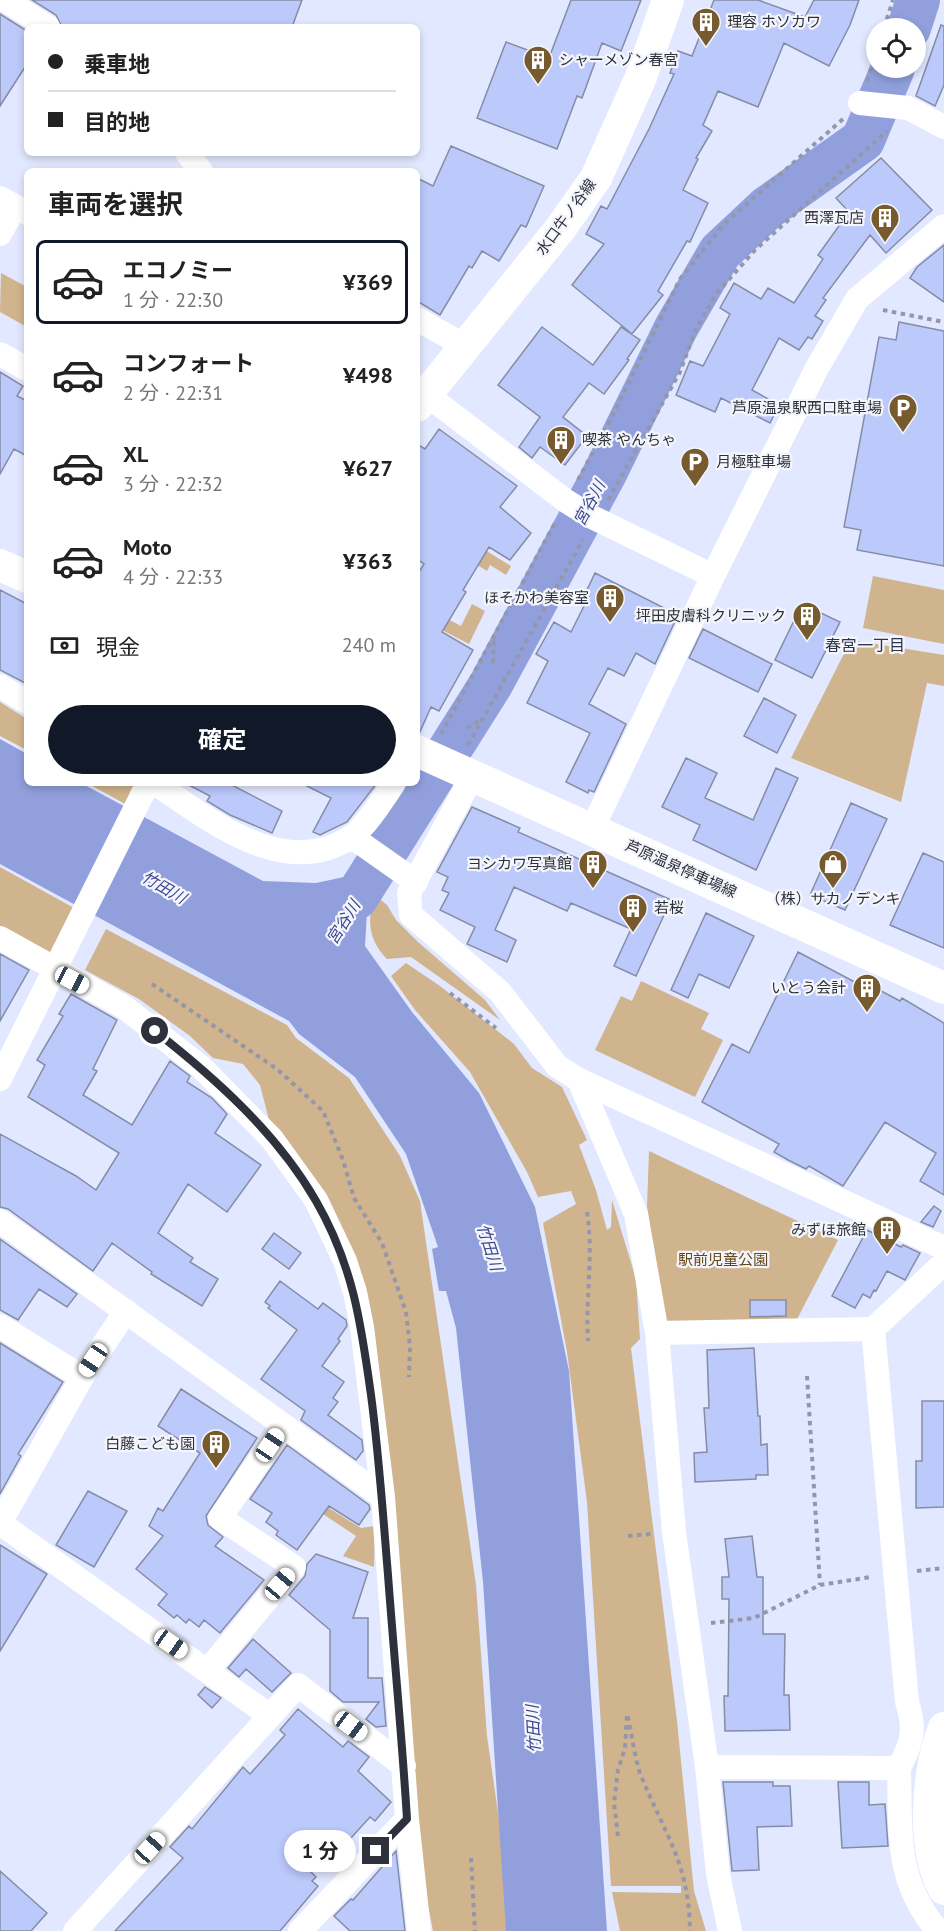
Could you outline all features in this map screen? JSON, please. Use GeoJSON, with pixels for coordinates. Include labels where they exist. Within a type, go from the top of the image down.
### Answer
{"type":"FeatureCollection","features":[{"type":"Feature","properties":{"kind":"main road","name":"水口牛ノ谷線"},"geometry":{"type":"LineString","coordinates":[[422,400],[560,229],[596,178],[641,77],[668,0]]}},
{"type":"Feature","properties":{"kind":"main road"},"geometry":{"type":"LineString","coordinates":[[0,565],[24,576]]}},
{"type":"Feature","properties":{"kind":"main road","name":"芦原温泉停車場線"},"geometry":{"type":"LineString","coordinates":[[427,747],[465,763],[592,829],[944,988]]}},
{"type":"Feature","properties":{"kind":"main road"},"geometry":{"type":"LineString","coordinates":[[944,1728],[934,1763],[929,1812],[935,1865],[944,1890]]}},
{"type":"Feature","properties":{"kind":"street"},"geometry":{"type":"LineString","coordinates":[[5,0],[43,24]]}},
{"type":"Feature","properties":{"kind":"street"},"geometry":{"type":"LineString","coordinates":[[864,103],[908,108],[944,127]]}},
{"type":"Feature","properties":{"kind":"street"},"geometry":{"type":"LineString","coordinates":[[189,156],[199,168]]}},
{"type":"Feature","properties":{"kind":"street"},"geometry":{"type":"LineString","coordinates":[[0,234],[14,206]]}},
{"type":"Feature","properties":{"kind":"street"},"geometry":{"type":"LineString","coordinates":[[592,829],[713,576],[817,368],[853,304],[857,298],[944,226]]}},
{"type":"Feature","properties":{"kind":"street"},"geometry":{"type":"LineString","coordinates":[[420,321],[467,347]]}},
{"type":"Feature","properties":{"kind":"street"},"geometry":{"type":"LineString","coordinates":[[0,354],[24,367]]}},
{"type":"Feature","properties":{"kind":"street"},"geometry":{"type":"LineString","coordinates":[[422,400],[592,518],[713,576]]}},
{"type":"Feature","properties":{"kind":"street"},"geometry":{"type":"LineString","coordinates":[[0,686],[24,700]]}},
{"type":"Feature","properties":{"kind":"street"},"geometry":{"type":"LineString","coordinates":[[465,763],[416,882],[409,893],[411,915],[500,992],[557,1066],[579,1080],[944,1248]]}},
{"type":"Feature","properties":{"kind":"street"},"geometry":{"type":"LineString","coordinates":[[3,1064],[58,964],[146,786]]}},
{"type":"Feature","properties":{"kind":"street"},"geometry":{"type":"LineString","coordinates":[[159,786],[211,821],[262,846],[313,853],[352,837],[392,786]]}},
{"type":"Feature","properties":{"kind":"street"},"geometry":{"type":"LineString","coordinates":[[352,837],[416,882]]}},
{"type":"Feature","properties":{"kind":"street"},"geometry":{"type":"LineString","coordinates":[[0,938],[58,964],[124,1007],[201,1067],[272,1139],[316,1200],[345,1261],[355,1292],[362,1327],[382,1497],[407,1819],[419,1931]]}},
{"type":"Feature","properties":{"kind":"street"},"geometry":{"type":"LineString","coordinates":[[579,1080],[636,1214],[657,1333],[674,1532],[707,1767],[718,1874],[729,1931]]}},
{"type":"Feature","properties":{"kind":"street"},"geometry":{"type":"LineString","coordinates":[[0,1221],[382,1497]]}},
{"type":"Feature","properties":{"kind":"street"},"geometry":{"type":"LineString","coordinates":[[657,1333],[873,1329],[944,1263]]}},
{"type":"Feature","properties":{"kind":"street"},"geometry":{"type":"LineString","coordinates":[[126,1311],[82,1377],[0,1523],[270,1716]]}},
{"type":"Feature","properties":{"kind":"street"},"geometry":{"type":"LineString","coordinates":[[0,1326],[82,1377]]}},
{"type":"Feature","properties":{"kind":"street"},"geometry":{"type":"LineString","coordinates":[[873,1329],[907,1702],[914,1723],[908,1750],[899,1768],[903,1866],[910,1887],[938,1931]]}},
{"type":"Feature","properties":{"kind":"street"},"geometry":{"type":"LineString","coordinates":[[208,1670],[294,1567],[220,1518],[283,1426]]}},
{"type":"Feature","properties":{"kind":"street"},"geometry":{"type":"LineString","coordinates":[[75,1931],[298,1685],[404,1766]]}},
{"type":"Feature","properties":{"kind":"street"},"geometry":{"type":"LineString","coordinates":[[707,1767],[899,1768]]}},
{"type":"Feature","properties":{"kind":"street"},"geometry":{"type":"LineString","coordinates":[[300,1931],[407,1819]]}},
{"type":"Feature","properties":{"kind":"path"},"geometry":{"type":"LineString","coordinates":[[887,18],[893,0]]}},
{"type":"Feature","properties":{"kind":"path"},"geometry":{"type":"LineString","coordinates":[[427,747],[494,640],[614,413],[680,279],[724,224],[864,103],[870,78]]}},
{"type":"Feature","properties":{"kind":"path"},"geometry":{"type":"LineString","coordinates":[[608,501],[680,372],[695,331],[717,293],[755,250],[891,128]]}},
{"type":"Feature","properties":{"kind":"path"},"geometry":{"type":"LineString","coordinates":[[853,304],[944,321]]}},
{"type":"Feature","properties":{"kind":"path"},"geometry":{"type":"LineString","coordinates":[[465,763],[482,718],[584,539]]}},
{"type":"Feature","properties":{"kind":"path"},"geometry":{"type":"LineString","coordinates":[[493,663],[494,640]]}},
{"type":"Feature","properties":{"kind":"path"},"geometry":{"type":"LineString","coordinates":[[467,728],[482,718]]}},
{"type":"Feature","properties":{"kind":"path"},"geometry":{"type":"LineString","coordinates":[[587,1212],[591,1263],[586,1317],[588,1341]]}},
{"type":"Feature","properties":{"kind":"path"},"geometry":{"type":"LineString","coordinates":[[807,1376],[819,1585]]}},
{"type":"Feature","properties":{"kind":"path"},"geometry":{"type":"LineString","coordinates":[[701,1624],[754,1618],[819,1585],[944,1568]]}},
{"type":"Feature","properties":{"kind":"path"},"geometry":{"type":"LineString","coordinates":[[618,1836],[614,1803],[618,1770],[625,1748],[627,1714],[640,1771],[670,1836],[684,1874],[689,1899],[690,1931]]}},
{"type":"Feature","properties":{"kind":"path"},"geometry":{"type":"LineString","coordinates":[[471,1858],[476,1931]]}},
{"type":"Feature","properties":{"kind":"green space"},"geometry":{"type":"Polygon","coordinates":[[[1,273],[24,285],[24,325],[0,312],[1,273]]]}},
{"type":"Feature","properties":{"kind":"green space"},"geometry":{"type":"Polygon","coordinates":[[[472,542],[511,566],[506,575],[490,565],[487,571],[463,556],[472,542]]]}},
{"type":"Feature","properties":{"kind":"green space"},"geometry":{"type":"Polygon","coordinates":[[[873,576],[944,590],[944,644],[863,628],[873,576]]]}},
{"type":"Feature","properties":{"kind":"green space"},"geometry":{"type":"Polygon","coordinates":[[[472,604],[485,611],[469,644],[420,619],[420,605],[461,626],[472,604]]]}},
{"type":"Feature","properties":{"kind":"green space"},"geometry":{"type":"Polygon","coordinates":[[[851,640],[944,655],[944,686],[927,683],[901,802],[791,758],[851,640]]]}},
{"type":"Feature","properties":{"kind":"green space"},"geometry":{"type":"Polygon","coordinates":[[[0,702],[24,717],[24,748],[0,736],[0,702]]]}},
{"type":"Feature","properties":{"kind":"green space"},"geometry":{"type":"Polygon","coordinates":[[[92,786],[137,786],[127,805],[92,786]]]}},
{"type":"Feature","properties":{"kind":"green space"},"geometry":{"type":"Polygon","coordinates":[[[0,867],[74,908],[51,956],[0,926],[0,867]]]}},
{"type":"Feature","properties":{"kind":"green space"},"geometry":{"type":"Polygon","coordinates":[[[375,895],[387,905],[396,920],[418,942],[485,1000],[500,1020],[411,957],[387,959],[376,945],[371,930],[370,921],[375,895]]]}},
{"type":"Feature","properties":{"kind":"green space"},"geometry":{"type":"Polygon","coordinates":[[[106,929],[287,1025],[296,1038],[349,1078],[400,1156],[420,1201],[476,1585],[487,1736],[515,1931],[433,1931],[422,1873],[359,1288],[269,1120],[260,1085],[243,1064],[213,1058],[190,1036],[139,999],[85,970],[106,929]]]}},
{"type":"Feature","properties":{"kind":"green space"},"geometry":{"type":"Polygon","coordinates":[[[406,963],[440,986],[514,1044],[532,1068],[562,1087],[587,1140],[579,1145],[596,1190],[607,1230],[611,1227],[612,1200],[636,1279],[640,1339],[631,1348],[677,1721],[694,1891],[706,1931],[620,1931],[612,1892],[681,1893],[681,1886],[611,1886],[587,1502],[567,1352],[543,1223],[576,1204],[571,1191],[538,1197],[527,1172],[470,1072],[415,1010],[391,976],[406,963]]]}},
{"type":"Feature","properties":{"kind":"green space"},"geometry":{"type":"Polygon","coordinates":[[[641,981],[709,1013],[701,1029],[723,1040],[695,1097],[595,1050],[621,996],[632,1001],[641,981]]]}},
{"type":"Feature","properties":{"kind":"green space","name":"駅前児童公園"},"geometry":{"type":"Polygon","coordinates":[[[649,1151],[838,1240],[794,1325],[666,1325],[647,1207],[649,1151]]]}},
{"type":"Feature","properties":{"kind":"green space"},"geometry":{"type":"Polygon","coordinates":[[[327,1507],[361,1528],[375,1526],[374,1567],[343,1556],[356,1536],[323,1514],[327,1507]]]}},
{"type":"Feature","properties":{"kind":"water","name":"竹田川"},"geometry":{"type":"Polygon","coordinates":[[[0,739],[24,752],[24,786],[87,786],[263,881],[316,883],[344,877],[368,861],[382,871],[368,895],[365,946],[412,1012],[479,1093],[535,1207],[569,1371],[607,1931],[506,1931],[483,1582],[456,1328],[446,1291],[439,1291],[432,1249],[438,1247],[406,1154],[355,1077],[299,1034],[289,1021],[0,864],[0,739]]]}},
{"type":"Feature","properties":{"kind":"building"},"geometry":{"type":"Polygon","coordinates":[[[32,0],[302,0],[293,24],[60,24],[56,15],[32,0]]]}},
{"type":"Feature","properties":{"kind":"building","name":"シャーメゾン春宮"},"geometry":{"type":"Polygon","coordinates":[[[571,0],[641,0],[621,51],[602,43],[582,98],[577,96],[557,149],[477,118],[506,42],[549,58],[571,0]]]}},
{"type":"Feature","properties":{"kind":"building"},"geometry":{"type":"Polygon","coordinates":[[[714,0],[758,0],[805,17],[814,0],[859,0],[850,25],[829,66],[784,43],[758,107],[718,91],[703,125],[712,131],[696,158],[698,159],[683,190],[708,203],[690,242],[687,241],[658,291],[663,295],[632,334],[572,285],[604,244],[586,234],[601,206],[607,209],[649,129],[674,74],[670,73],[678,51],[692,56],[714,0]]]}},
{"type":"Feature","properties":{"kind":"building"},"geometry":{"type":"Polygon","coordinates":[[[0,14],[24,29],[24,69],[0,106],[0,14]]]}},
{"type":"Feature","properties":{"kind":"building"},"geometry":{"type":"Polygon","coordinates":[[[941,25],[944,26],[944,85],[935,106],[916,96],[922,78],[926,78],[926,68],[941,25]]]}},
{"type":"Feature","properties":{"kind":"building"},"geometry":{"type":"Polygon","coordinates":[[[451,146],[544,186],[526,227],[521,225],[499,261],[482,251],[472,268],[469,266],[440,315],[420,303],[420,180],[433,186],[451,146]]]}},
{"type":"Feature","properties":{"kind":"building"},"geometry":{"type":"Polygon","coordinates":[[[881,158],[932,210],[886,253],[870,235],[823,298],[826,300],[815,316],[823,321],[812,339],[808,337],[799,350],[779,338],[752,390],[779,405],[770,423],[721,398],[715,412],[676,395],[690,361],[703,366],[730,314],[720,308],[734,283],[761,299],[768,288],[794,303],[823,259],[818,255],[849,212],[836,198],[881,158]]]}},
{"type":"Feature","properties":{"kind":"building"},"geometry":{"type":"Polygon","coordinates":[[[944,245],[944,302],[910,278],[917,267],[944,245]]]}},
{"type":"Feature","properties":{"kind":"building","name":"芦原温泉駅西口駐車場"},"geometry":{"type":"Polygon","coordinates":[[[899,322],[944,331],[944,566],[857,550],[861,530],[844,527],[879,337],[896,340],[899,322]]]}},
{"type":"Feature","properties":{"kind":"building"},"geometry":{"type":"Polygon","coordinates":[[[542,327],[593,365],[621,327],[640,340],[627,359],[629,360],[604,394],[589,383],[563,417],[587,436],[565,465],[540,447],[532,458],[519,447],[540,417],[498,385],[542,327]]]}},
{"type":"Feature","properties":{"kind":"building"},"geometry":{"type":"Polygon","coordinates":[[[0,372],[23,386],[17,396],[24,400],[24,454],[14,449],[0,474],[0,372]]]}},
{"type":"Feature","properties":{"kind":"building"},"geometry":{"type":"Polygon","coordinates":[[[439,429],[517,486],[500,507],[531,533],[510,560],[489,547],[463,590],[466,592],[442,632],[473,650],[439,711],[431,707],[420,732],[420,570],[424,564],[420,561],[420,446],[425,449],[439,429]]]}},
{"type":"Feature","properties":{"kind":"building"},"geometry":{"type":"Polygon","coordinates":[[[595,573],[678,615],[655,664],[636,653],[624,676],[608,668],[589,704],[626,724],[594,792],[589,790],[588,793],[566,782],[590,733],[527,703],[548,661],[536,654],[554,622],[571,632],[590,594],[586,592],[595,573]]]}},
{"type":"Feature","properties":{"kind":"building"},"geometry":{"type":"Polygon","coordinates":[[[0,590],[24,602],[24,682],[0,670],[0,590]]]}},
{"type":"Feature","properties":{"kind":"building","name":"坪田皮膚科クリニック"},"geometry":{"type":"Polygon","coordinates":[[[802,604],[840,622],[812,678],[775,660],[802,604]]]}},
{"type":"Feature","properties":{"kind":"building"},"geometry":{"type":"Polygon","coordinates":[[[703,629],[772,664],[758,692],[689,658],[703,629]]]}},
{"type":"Feature","properties":{"kind":"building"},"geometry":{"type":"Polygon","coordinates":[[[764,698],[796,715],[777,753],[744,736],[764,698]]]}},
{"type":"Feature","properties":{"kind":"building"},"geometry":{"type":"Polygon","coordinates":[[[686,758],[717,773],[705,798],[753,820],[776,768],[798,778],[756,870],[693,840],[700,825],[662,807],[686,758]]]}},
{"type":"Feature","properties":{"kind":"building"},"geometry":{"type":"Polygon","coordinates":[[[191,786],[234,786],[282,811],[272,833],[230,815],[207,801],[210,796],[191,786]]]}},
{"type":"Feature","properties":{"kind":"building"},"geometry":{"type":"Polygon","coordinates":[[[307,786],[375,786],[347,822],[320,835],[313,832],[331,798],[307,786]]]}},
{"type":"Feature","properties":{"kind":"building"},"geometry":{"type":"Polygon","coordinates":[[[851,803],[887,819],[845,910],[810,895],[851,803]]]}},
{"type":"Feature","properties":{"kind":"building"},"geometry":{"type":"Polygon","coordinates":[[[472,807],[520,828],[518,832],[671,900],[636,976],[614,966],[631,929],[571,903],[567,911],[514,887],[495,930],[516,940],[507,962],[467,944],[475,927],[440,910],[449,893],[442,890],[448,877],[437,872],[472,807]]]}},
{"type":"Feature","properties":{"kind":"building"},"geometry":{"type":"Polygon","coordinates":[[[923,853],[944,862],[944,948],[890,925],[923,853]]]}},
{"type":"Feature","properties":{"kind":"building"},"geometry":{"type":"Polygon","coordinates":[[[706,913],[754,936],[729,988],[699,974],[688,998],[671,990],[706,913]]]}},
{"type":"Feature","properties":{"kind":"building"},"geometry":{"type":"Polygon","coordinates":[[[798,952],[866,988],[868,984],[900,1001],[902,998],[944,1023],[944,1195],[920,1181],[936,1153],[885,1122],[843,1186],[809,1166],[806,1169],[774,1152],[779,1144],[702,1102],[732,1044],[749,1053],[798,952]]]}},
{"type":"Feature","properties":{"kind":"building"},"geometry":{"type":"Polygon","coordinates":[[[0,954],[29,970],[0,1021],[0,954]]]}},
{"type":"Feature","properties":{"kind":"building"},"geometry":{"type":"Polygon","coordinates":[[[71,994],[117,1020],[93,1069],[97,1071],[83,1095],[132,1125],[170,1061],[190,1076],[187,1082],[212,1098],[227,1114],[215,1133],[261,1165],[227,1212],[188,1184],[158,1233],[193,1258],[190,1262],[218,1279],[202,1306],[151,1274],[152,1272],[112,1243],[93,1271],[8,1209],[0,1207],[0,1134],[76,1176],[96,1190],[119,1153],[28,1097],[45,1065],[37,1060],[63,1016],[59,1014],[71,994]]]}},
{"type":"Feature","properties":{"kind":"building"},"geometry":{"type":"Polygon","coordinates":[[[934,1206],[941,1211],[933,1227],[921,1222],[934,1206]]]}},
{"type":"Feature","properties":{"kind":"building"},"geometry":{"type":"Polygon","coordinates":[[[867,1230],[901,1247],[903,1245],[920,1253],[905,1280],[887,1271],[870,1298],[863,1294],[855,1308],[832,1296],[867,1230]]]}},
{"type":"Feature","properties":{"kind":"building"},"geometry":{"type":"Polygon","coordinates":[[[274,1233],[301,1253],[289,1269],[262,1249],[274,1233]]]}},
{"type":"Feature","properties":{"kind":"building"},"geometry":{"type":"Polygon","coordinates":[[[0,1239],[77,1294],[67,1307],[39,1289],[18,1320],[0,1310],[0,1239]]]}},
{"type":"Feature","properties":{"kind":"building"},"geometry":{"type":"Polygon","coordinates":[[[280,1281],[318,1309],[323,1303],[346,1320],[347,1326],[338,1339],[340,1341],[322,1366],[344,1382],[333,1398],[338,1402],[328,1415],[362,1440],[363,1451],[356,1460],[301,1420],[305,1411],[261,1379],[297,1330],[268,1308],[270,1306],[265,1302],[280,1281]]]}},
{"type":"Feature","properties":{"kind":"building"},"geometry":{"type":"Polygon","coordinates":[[[750,1300],[786,1300],[786,1316],[750,1317],[750,1300]]]}},
{"type":"Feature","properties":{"kind":"building"},"geometry":{"type":"Polygon","coordinates":[[[0,1343],[63,1382],[18,1454],[21,1456],[0,1494],[0,1343]]]}},
{"type":"Feature","properties":{"kind":"building"},"geometry":{"type":"Polygon","coordinates":[[[754,1348],[761,1445],[767,1444],[768,1475],[756,1475],[756,1479],[695,1482],[694,1453],[707,1452],[704,1408],[709,1408],[707,1350],[754,1348]]]}},
{"type":"Feature","properties":{"kind":"building"},"geometry":{"type":"Polygon","coordinates":[[[181,1389],[257,1438],[206,1516],[208,1525],[223,1537],[215,1546],[264,1580],[220,1633],[204,1620],[199,1627],[189,1619],[186,1623],[177,1615],[174,1618],[158,1605],[167,1594],[136,1569],[163,1536],[149,1526],[158,1508],[163,1511],[200,1453],[158,1426],[181,1389]]]}},
{"type":"Feature","properties":{"kind":"building"},"geometry":{"type":"Polygon","coordinates":[[[922,1401],[944,1401],[944,1507],[916,1508],[916,1461],[922,1461],[922,1401]]]}},
{"type":"Feature","properties":{"kind":"building"},"geometry":{"type":"Polygon","coordinates":[[[287,1445],[369,1505],[370,1509],[359,1525],[329,1506],[297,1550],[276,1535],[278,1531],[266,1522],[272,1513],[250,1499],[287,1445]]]}},
{"type":"Feature","properties":{"kind":"building"},"geometry":{"type":"Polygon","coordinates":[[[88,1491],[127,1511],[94,1567],[56,1545],[88,1491]]]}},
{"type":"Feature","properties":{"kind":"building"},"geometry":{"type":"Polygon","coordinates":[[[752,1536],[757,1577],[763,1577],[763,1634],[785,1634],[784,1695],[789,1695],[790,1730],[725,1731],[724,1696],[728,1696],[729,1599],[722,1599],[722,1577],[729,1577],[725,1539],[752,1536]]]}},
{"type":"Feature","properties":{"kind":"building"},"geometry":{"type":"Polygon","coordinates":[[[0,1545],[47,1574],[0,1651],[0,1545]]]}},
{"type":"Feature","properties":{"kind":"building"},"geometry":{"type":"Polygon","coordinates":[[[316,1554],[368,1572],[353,1618],[368,1618],[368,1678],[382,1678],[386,1726],[376,1727],[366,1719],[379,1702],[343,1702],[330,1691],[330,1630],[289,1595],[305,1576],[307,1564],[316,1554]]]}},
{"type":"Feature","properties":{"kind":"building"},"geometry":{"type":"Polygon","coordinates":[[[253,1639],[291,1673],[272,1692],[246,1669],[239,1677],[228,1668],[253,1639]]]}},
{"type":"Feature","properties":{"kind":"building"},"geometry":{"type":"Polygon","coordinates":[[[205,1687],[221,1698],[212,1708],[198,1695],[205,1687]]]}},
{"type":"Feature","properties":{"kind":"building"},"geometry":{"type":"Polygon","coordinates":[[[298,1709],[343,1747],[348,1741],[369,1757],[358,1771],[391,1802],[375,1821],[370,1817],[341,1849],[330,1839],[305,1866],[316,1877],[312,1881],[318,1886],[280,1931],[115,1931],[183,1858],[170,1847],[189,1826],[192,1829],[243,1767],[250,1774],[285,1735],[280,1730],[298,1709]]]}},
{"type":"Feature","properties":{"kind":"building"},"geometry":{"type":"Polygon","coordinates":[[[723,1782],[773,1782],[773,1786],[790,1786],[792,1826],[757,1827],[759,1870],[732,1871],[723,1782]]]}},
{"type":"Feature","properties":{"kind":"building"},"geometry":{"type":"Polygon","coordinates":[[[838,1782],[869,1782],[869,1805],[885,1804],[888,1846],[842,1848],[838,1782]]]}},
{"type":"Feature","properties":{"kind":"building"},"geometry":{"type":"Polygon","coordinates":[[[396,1851],[405,1931],[350,1931],[334,1916],[351,1899],[353,1900],[396,1851]]]}},
{"type":"Feature","properties":{"kind":"building"},"geometry":{"type":"Polygon","coordinates":[[[0,1871],[47,1913],[31,1931],[0,1931],[0,1871]]]}},
{"type":"Feature","properties":{"kind":"waterway","name":"宮谷川"},"geometry":{"type":"LineString","coordinates":[[912,18],[918,0]]}},
{"type":"Feature","properties":{"kind":"waterway","name":"宮谷川"},"geometry":{"type":"LineString","coordinates":[[356,898],[491,684],[605,473],[676,328],[720,252],[767,208],[863,140],[889,78]]}},
{"type":"Feature","properties":{"kind":"place","name":"理容 ホソカワ"},"geometry":{"type":"Point","coordinates":[706,48]}},
{"type":"Feature","properties":{"kind":"place","name":"シャーメゾン春宮"},"geometry":{"type":"Point","coordinates":[538,86]}},
{"type":"Feature","properties":{"kind":"place","name":"西澤瓦店"},"geometry":{"type":"Point","coordinates":[885,244]}},
{"type":"Feature","properties":{"kind":"place","name":"芦原温泉駅西口駐車場"},"geometry":{"type":"Point","coordinates":[903,434]}},
{"type":"Feature","properties":{"kind":"place","name":"喫茶 やんちゃ"},"geometry":{"type":"Point","coordinates":[561,466]}},
{"type":"Feature","properties":{"kind":"place","name":"月極駐車場"},"geometry":{"type":"Point","coordinates":[695,488]}},
{"type":"Feature","properties":{"kind":"place","name":"ほそかわ美容室"},"geometry":{"type":"Point","coordinates":[610,624]}},
{"type":"Feature","properties":{"kind":"place","name":"坪田皮膚科クリニック"},"geometry":{"type":"Point","coordinates":[807,642]}},
{"type":"Feature","properties":{"kind":"place","name":"ヨシカワ写真館"},"geometry":{"type":"Point","coordinates":[593,890]}},
{"type":"Feature","properties":{"kind":"place","name":"（株）サカノデンキ"},"geometry":{"type":"Point","coordinates":[833,890]}},
{"type":"Feature","properties":{"kind":"place","name":"若桜"},"geometry":{"type":"Point","coordinates":[633,934]}},
{"type":"Feature","properties":{"kind":"place","name":"いとう会計"},"geometry":{"type":"Point","coordinates":[867,1014]}},
{"type":"Feature","properties":{"kind":"place","name":"みずほ旅館"},"geometry":{"type":"Point","coordinates":[887,1256]}},
{"type":"Feature","properties":{"kind":"place","name":"白藤こども園"},"geometry":{"type":"Point","coordinates":[216,1470]}},
{"type":"Feature","properties":{"kind":"district","name":"春宮一丁目"},"geometry":{"type":"Point","coordinates":[865,645]}},
{"type":"Feature","properties":{"kind":"route"},"geometry":{"type":"LineString","coordinates":[[155,1031],[201,1067],[272,1139],[316,1200],[345,1261],[355,1292],[362,1327],[382,1497],[407,1819],[376,1851]]}}]}
